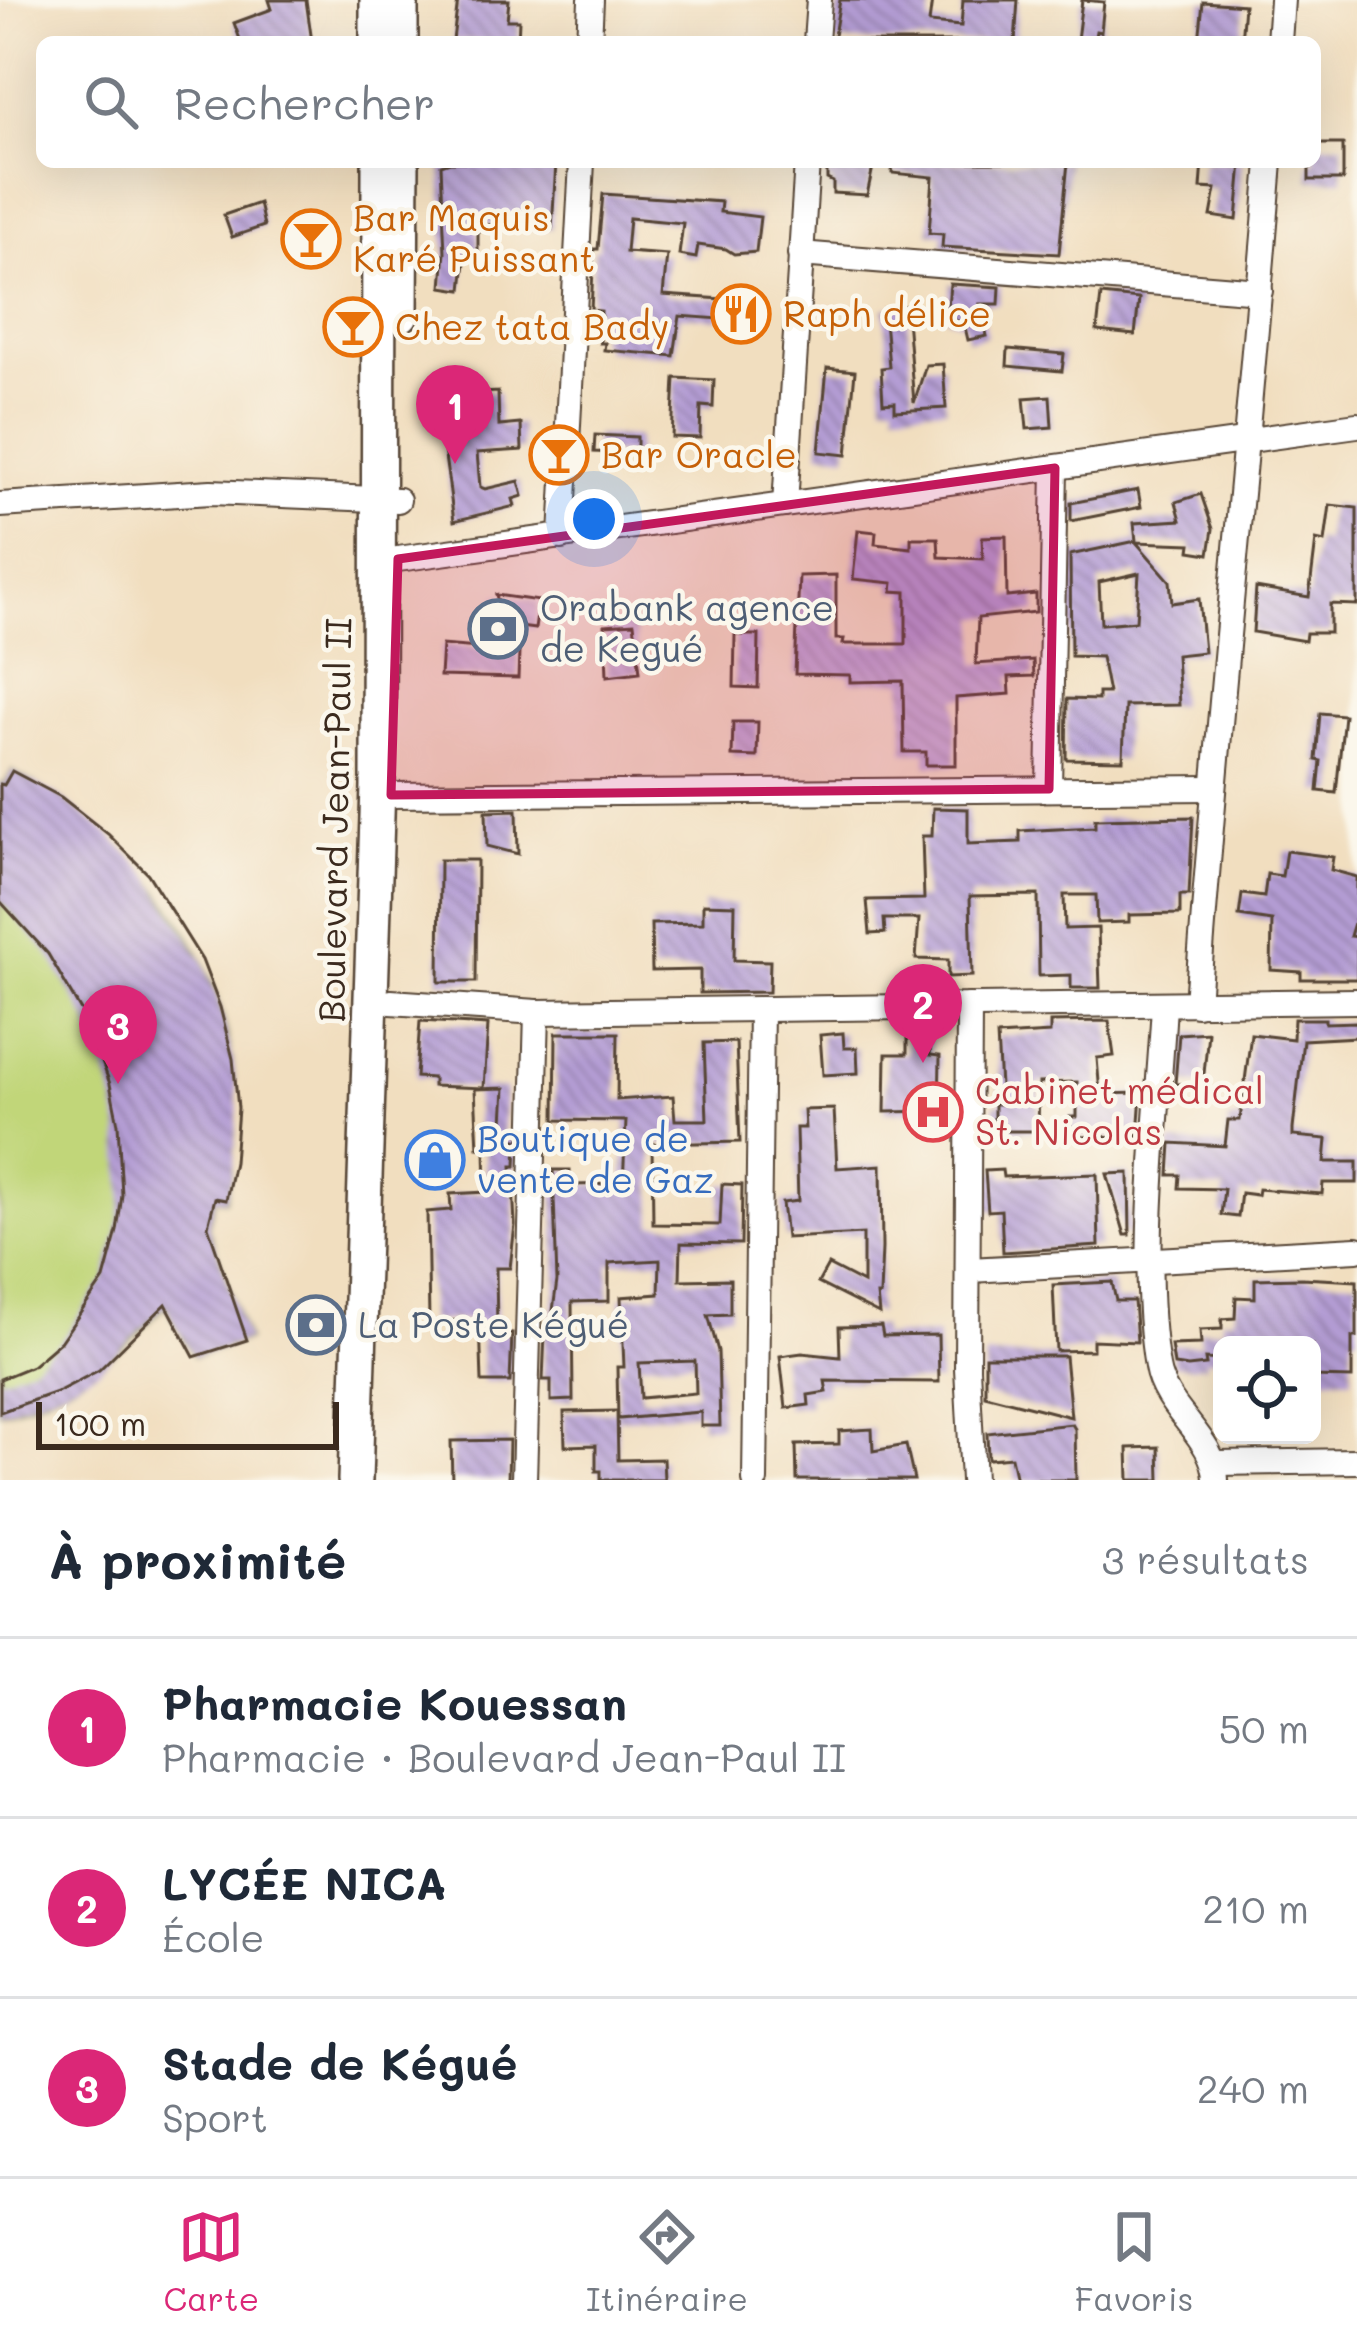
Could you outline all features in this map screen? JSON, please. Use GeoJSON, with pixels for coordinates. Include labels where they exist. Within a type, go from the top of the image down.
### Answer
{"type":"FeatureCollection","features":[{"type":"Feature","properties":{"kind":"main road"},"geometry":{"type":"LineString","coordinates":[[377,0],[377,36]]}},
{"type":"Feature","properties":{"kind":"main road"},"geometry":{"type":"LineString","coordinates":[[401,0],[401,36]]}},
{"type":"Feature","properties":{"kind":"main road","name":"Boulevard Jean-Paul II"},"geometry":{"type":"LineString","coordinates":[[377,1480],[398,559],[388,499],[379,168]]}},
{"type":"Feature","properties":{"kind":"main road","name":"Boulevard Jean-Paul II"},"geometry":{"type":"LineString","coordinates":[[355,1480],[402,168]]}},
{"type":"Feature","properties":{"kind":"street"},"geometry":{"type":"LineString","coordinates":[[589,36],[591,0]]}},
{"type":"Feature","properties":{"kind":"street"},"geometry":{"type":"LineString","coordinates":[[816,36],[819,0]]}},
{"type":"Feature","properties":{"kind":"street"},"geometry":{"type":"LineString","coordinates":[[1279,36],[1282,0]]}},
{"type":"Feature","properties":{"kind":"street"},"geometry":{"type":"LineString","coordinates":[[562,537],[582,168]]}},
{"type":"Feature","properties":{"kind":"street"},"geometry":{"type":"LineString","coordinates":[[785,506],[807,168]]}},
{"type":"Feature","properties":{"kind":"street"},"geometry":{"type":"LineString","coordinates":[[1197,1004],[1212,788],[1248,440],[1270,168]]}},
{"type":"Feature","properties":{"kind":"street"},"geometry":{"type":"LineString","coordinates":[[800,254],[1260,291]]}},
{"type":"Feature","properties":{"kind":"street"},"geometry":{"type":"LineString","coordinates":[[398,559],[1357,425]]}},
{"type":"Feature","properties":{"kind":"street"},"geometry":{"type":"LineString","coordinates":[[1049,789],[1055,468]]}},
{"type":"Feature","properties":{"kind":"street"},"geometry":{"type":"LineString","coordinates":[[0,506],[212,492],[388,499]]}},
{"type":"Feature","properties":{"kind":"street"},"geometry":{"type":"LineString","coordinates":[[391,795],[1212,788]]}},
{"type":"Feature","properties":{"kind":"street"},"geometry":{"type":"LineString","coordinates":[[391,1002],[537,1012],[1357,1001]]}},
{"type":"Feature","properties":{"kind":"street"},"geometry":{"type":"LineString","coordinates":[[1165,1005],[1150,1260],[1157,1370],[1174,1407],[1216,1472],[1357,1461]]}},
{"type":"Feature","properties":{"kind":"street"},"geometry":{"type":"LineString","coordinates":[[969,1006],[968,1368],[973,1480]]}},
{"type":"Feature","properties":{"kind":"street"},"geometry":{"type":"LineString","coordinates":[[754,1480],[761,1009]]}},
{"type":"Feature","properties":{"kind":"street"},"geometry":{"type":"LineString","coordinates":[[524,1480],[537,1012]]}},
{"type":"Feature","properties":{"kind":"street"},"geometry":{"type":"LineString","coordinates":[[969,1270],[1357,1249]]}},
{"type":"Feature","properties":{"kind":"highlighted area"},"geometry":{"type":"Polygon","coordinates":[[[1055,468],[1049,789],[391,795],[398,559],[1055,468]]]}},
{"type":"Feature","properties":{"kind":"green space"},"geometry":{"type":"Polygon","coordinates":[[[12,771],[70,807],[121,849],[163,896],[196,948],[219,1005],[233,1066],[235,1131],[226,1200],[215,1198],[208,1227],[247,1340],[194,1357],[166,1305],[91,1372],[48,1396],[0,1412],[0,784],[4,785],[12,771]]]}},
{"type":"Feature","properties":{"kind":"building"},"geometry":{"type":"Polygon","coordinates":[[[269,0],[306,0],[311,36],[239,36],[234,23],[272,9],[269,0]]]}},
{"type":"Feature","properties":{"kind":"building"},"geometry":{"type":"Polygon","coordinates":[[[458,0],[509,0],[507,20],[519,20],[518,36],[454,36],[458,0]]]}},
{"type":"Feature","properties":{"kind":"building"},"geometry":{"type":"Polygon","coordinates":[[[840,0],[932,0],[929,23],[961,26],[963,0],[1018,0],[1015,36],[834,36],[840,0]]]}},
{"type":"Feature","properties":{"kind":"building"},"geometry":{"type":"Polygon","coordinates":[[[1082,0],[1104,2],[1101,32],[1078,36],[1082,0]]]}},
{"type":"Feature","properties":{"kind":"building"},"geometry":{"type":"Polygon","coordinates":[[[1203,2],[1244,5],[1241,36],[1200,36],[1203,2]]]}},
{"type":"Feature","properties":{"kind":"building"},"geometry":{"type":"Polygon","coordinates":[[[1321,144],[1343,144],[1343,180],[1309,180],[1309,168],[1321,168],[1321,144]]]}},
{"type":"Feature","properties":{"kind":"building"},"geometry":{"type":"Polygon","coordinates":[[[441,168],[556,168],[552,229],[478,224],[478,252],[466,252],[462,290],[442,287],[441,168]]]}},
{"type":"Feature","properties":{"kind":"building"},"geometry":{"type":"Polygon","coordinates":[[[827,168],[873,168],[867,195],[833,193],[833,182],[827,179],[827,168]]]}},
{"type":"Feature","properties":{"kind":"building"},"geometry":{"type":"Polygon","coordinates":[[[892,168],[1067,168],[1059,254],[942,247],[943,234],[929,233],[933,177],[892,173],[892,168]]]}},
{"type":"Feature","properties":{"kind":"building"},"geometry":{"type":"Polygon","coordinates":[[[1203,168],[1241,168],[1237,220],[1211,216],[1216,189],[1201,188],[1203,168]]]}},
{"type":"Feature","properties":{"kind":"building"},"geometry":{"type":"Polygon","coordinates":[[[603,194],[721,202],[720,212],[760,217],[756,252],[734,254],[698,245],[696,258],[679,255],[683,223],[629,218],[626,252],[667,255],[663,295],[722,299],[720,319],[680,316],[674,356],[604,350],[605,343],[600,343],[601,311],[591,310],[603,194]]]}},
{"type":"Feature","properties":{"kind":"building"},"geometry":{"type":"Polygon","coordinates":[[[259,203],[264,226],[232,237],[224,215],[259,203]]]}},
{"type":"Feature","properties":{"kind":"building"},"geometry":{"type":"Polygon","coordinates":[[[950,284],[1000,287],[999,304],[980,304],[987,336],[968,340],[964,323],[947,318],[950,284]]]}},
{"type":"Feature","properties":{"kind":"building"},"geometry":{"type":"Polygon","coordinates":[[[1101,295],[1139,299],[1135,335],[1097,331],[1101,295]]]}},
{"type":"Feature","properties":{"kind":"building"},"geometry":{"type":"Polygon","coordinates":[[[906,306],[914,403],[926,365],[943,364],[946,408],[895,411],[895,402],[883,403],[881,368],[889,367],[884,308],[906,306]]]}},
{"type":"Feature","properties":{"kind":"building"},"geometry":{"type":"Polygon","coordinates":[[[1008,349],[1064,354],[1062,371],[1007,366],[1008,349]]]}},
{"type":"Feature","properties":{"kind":"building"},"geometry":{"type":"Polygon","coordinates":[[[827,368],[855,371],[847,455],[819,452],[827,368]]]}},
{"type":"Feature","properties":{"kind":"building"},"geometry":{"type":"Polygon","coordinates":[[[675,378],[714,380],[713,407],[701,406],[700,438],[672,437],[675,378]]]}},
{"type":"Feature","properties":{"kind":"building"},"geometry":{"type":"Polygon","coordinates":[[[498,392],[499,426],[521,424],[522,450],[477,453],[480,487],[519,481],[523,496],[513,499],[515,506],[454,521],[444,449],[452,448],[445,395],[498,392]]]}},
{"type":"Feature","properties":{"kind":"building"},"geometry":{"type":"Polygon","coordinates":[[[1050,396],[1052,427],[1027,429],[1024,398],[1050,396]]]}},
{"type":"Feature","properties":{"kind":"building"},"geometry":{"type":"Polygon","coordinates":[[[595,435],[637,437],[637,454],[594,452],[595,435]]]}},
{"type":"Feature","properties":{"kind":"building"},"geometry":{"type":"Polygon","coordinates":[[[1138,490],[1141,507],[1071,521],[1071,503],[1138,490]]]}},
{"type":"Feature","properties":{"kind":"building"},"geometry":{"type":"Polygon","coordinates":[[[1201,494],[1213,529],[1209,554],[1190,551],[1191,544],[1136,542],[1170,581],[1172,603],[1199,599],[1204,652],[1176,655],[1179,705],[1125,706],[1123,760],[1066,759],[1067,699],[1098,700],[1098,693],[1108,693],[1101,657],[1071,656],[1070,555],[1136,541],[1134,523],[1181,520],[1176,502],[1201,494]],[[1139,573],[1099,582],[1101,624],[1136,621],[1139,573]]]}},
{"type":"Feature","properties":{"kind":"building"},"geometry":{"type":"Polygon","coordinates":[[[1330,505],[1357,508],[1357,605],[1330,604],[1330,633],[1306,633],[1305,641],[1253,632],[1256,588],[1309,597],[1316,540],[1325,542],[1330,505]]]}},
{"type":"Feature","properties":{"kind":"building"},"geometry":{"type":"Polygon","coordinates":[[[858,530],[876,532],[875,544],[911,548],[911,538],[938,538],[939,557],[983,559],[982,537],[1006,536],[1007,597],[1036,594],[1036,612],[978,618],[976,664],[1033,660],[1034,676],[1009,677],[1010,694],[956,698],[956,765],[926,765],[926,752],[904,752],[903,681],[850,682],[850,675],[795,674],[799,576],[836,575],[836,639],[844,639],[843,644],[906,644],[906,592],[892,591],[893,583],[853,579],[858,530]]]}},
{"type":"Feature","properties":{"kind":"building"},"geometry":{"type":"Polygon","coordinates":[[[496,595],[539,601],[535,629],[520,627],[518,678],[440,676],[442,645],[492,649],[490,627],[505,626],[496,595]]]}},
{"type":"Feature","properties":{"kind":"building"},"geometry":{"type":"Polygon","coordinates":[[[634,623],[640,672],[607,676],[605,625],[634,623]]]}},
{"type":"Feature","properties":{"kind":"building"},"geometry":{"type":"Polygon","coordinates":[[[735,635],[759,635],[758,688],[734,687],[735,635]]]}},
{"type":"Feature","properties":{"kind":"building"},"geometry":{"type":"Polygon","coordinates":[[[1320,713],[1344,715],[1336,793],[1318,791],[1320,713]]]}},
{"type":"Feature","properties":{"kind":"building"},"geometry":{"type":"Polygon","coordinates":[[[733,722],[758,722],[757,757],[732,756],[733,722]]]}},
{"type":"Feature","properties":{"kind":"building"},"geometry":{"type":"Polygon","coordinates":[[[12,771],[61,797],[108,834],[148,874],[202,960],[233,1059],[238,1108],[226,1200],[215,1198],[208,1226],[247,1340],[194,1357],[166,1304],[99,1370],[59,1391],[0,1412],[0,1379],[32,1366],[60,1342],[104,1279],[122,1195],[118,1124],[110,1084],[87,1021],[48,954],[0,901],[0,784],[4,785],[12,771]]]}},
{"type":"Feature","properties":{"kind":"building"},"geometry":{"type":"Polygon","coordinates":[[[933,808],[968,809],[968,844],[1020,842],[1020,831],[1095,827],[1095,819],[1193,817],[1189,895],[1180,895],[1180,914],[1129,915],[1129,922],[1097,923],[1096,895],[1064,895],[1065,929],[1098,928],[1100,988],[1071,988],[1071,975],[1039,976],[1038,895],[970,896],[972,976],[948,977],[948,960],[916,959],[919,919],[884,919],[885,933],[870,934],[867,900],[924,899],[922,836],[932,836],[933,808]]]}},
{"type":"Feature","properties":{"kind":"building"},"geometry":{"type":"Polygon","coordinates":[[[517,810],[518,854],[487,846],[486,811],[517,810]]]}},
{"type":"Feature","properties":{"kind":"building"},"geometry":{"type":"Polygon","coordinates":[[[1286,851],[1333,857],[1331,870],[1357,877],[1357,913],[1350,936],[1357,937],[1357,979],[1301,979],[1301,972],[1271,970],[1272,921],[1239,916],[1242,894],[1264,897],[1267,874],[1282,876],[1286,851]]]}},
{"type":"Feature","properties":{"kind":"building"},"geometry":{"type":"Polygon","coordinates":[[[440,860],[477,860],[476,982],[439,982],[440,860]]]}},
{"type":"Feature","properties":{"kind":"building"},"geometry":{"type":"Polygon","coordinates":[[[703,904],[735,905],[734,960],[770,961],[769,992],[700,993],[700,970],[652,971],[651,924],[703,923],[703,904]]]}},
{"type":"Feature","properties":{"kind":"building"},"geometry":{"type":"Polygon","coordinates":[[[1294,1019],[1357,1022],[1357,1037],[1303,1040],[1293,1136],[1327,1139],[1325,1162],[1357,1162],[1357,1183],[1323,1183],[1322,1194],[1258,1189],[1257,1195],[1241,1193],[1238,1217],[1221,1215],[1224,1189],[1179,1188],[1180,1175],[1169,1175],[1171,1143],[1225,1146],[1228,1120],[1240,1120],[1251,1034],[1293,1039],[1294,1019]]]}},
{"type":"Feature","properties":{"kind":"building"},"geometry":{"type":"Polygon","coordinates":[[[420,1021],[488,1025],[484,1088],[433,1086],[433,1078],[416,1077],[420,1021]]]}},
{"type":"Feature","properties":{"kind":"building"},"geometry":{"type":"Polygon","coordinates":[[[1109,1021],[1114,1056],[1097,1058],[1100,1094],[1141,1093],[1138,1136],[1070,1137],[1070,1117],[1077,1117],[1077,1082],[1039,1083],[1038,1131],[994,1131],[994,1104],[1001,1104],[997,1036],[1050,1033],[1050,1022],[1109,1021]]]}},
{"type":"Feature","properties":{"kind":"building"},"geometry":{"type":"Polygon","coordinates":[[[1208,1032],[1203,1084],[1175,1084],[1179,1034],[1208,1032]]]}},
{"type":"Feature","properties":{"kind":"building"},"geometry":{"type":"Polygon","coordinates":[[[556,1033],[618,1033],[617,1100],[673,1096],[675,1120],[707,1120],[704,1043],[736,1042],[740,1142],[652,1144],[653,1224],[720,1225],[722,1184],[742,1185],[741,1244],[681,1243],[680,1280],[730,1279],[730,1314],[708,1315],[718,1351],[720,1426],[701,1426],[701,1412],[618,1419],[617,1367],[624,1367],[621,1297],[659,1294],[660,1260],[609,1263],[609,1301],[572,1302],[573,1400],[551,1401],[551,1380],[543,1380],[545,1333],[550,1333],[557,1281],[553,1170],[570,1170],[570,1185],[623,1184],[626,1121],[555,1120],[556,1033]],[[695,1361],[639,1363],[641,1398],[696,1393],[695,1361]]]}},
{"type":"Feature","properties":{"kind":"building"},"geometry":{"type":"Polygon","coordinates":[[[843,1033],[844,1048],[857,1048],[858,1073],[823,1075],[820,1035],[843,1033]]]}},
{"type":"Feature","properties":{"kind":"building"},"geometry":{"type":"Polygon","coordinates":[[[907,1039],[931,1040],[930,1055],[940,1056],[939,1111],[885,1112],[886,1054],[907,1054],[907,1039]]]}},
{"type":"Feature","properties":{"kind":"building"},"geometry":{"type":"Polygon","coordinates":[[[505,1088],[502,1140],[517,1140],[516,1166],[512,1166],[515,1225],[510,1268],[496,1268],[497,1333],[512,1334],[510,1382],[482,1382],[480,1320],[429,1321],[427,1212],[451,1210],[450,1194],[486,1192],[485,1148],[478,1148],[475,1089],[505,1088]]]}},
{"type":"Feature","properties":{"kind":"building"},"geometry":{"type":"Polygon","coordinates":[[[834,1109],[837,1168],[881,1165],[879,1314],[818,1283],[828,1265],[863,1283],[863,1234],[786,1238],[782,1203],[798,1201],[796,1128],[805,1128],[804,1110],[834,1109]]]}},
{"type":"Feature","properties":{"kind":"building"},"geometry":{"type":"Polygon","coordinates":[[[1002,1170],[1003,1177],[1097,1174],[1099,1246],[1003,1252],[1001,1210],[988,1211],[985,1171],[1002,1170]]]}},
{"type":"Feature","properties":{"kind":"building"},"geometry":{"type":"Polygon","coordinates":[[[1129,1173],[1130,1235],[1125,1235],[1107,1174],[1129,1173]]]}},
{"type":"Feature","properties":{"kind":"building"},"geometry":{"type":"Polygon","coordinates":[[[1255,1279],[1357,1281],[1352,1378],[1321,1377],[1321,1336],[1213,1336],[1213,1359],[1205,1359],[1206,1365],[1174,1365],[1171,1345],[1201,1344],[1200,1330],[1222,1329],[1222,1319],[1235,1318],[1236,1297],[1255,1298],[1255,1279]]]}},
{"type":"Feature","properties":{"kind":"building"},"geometry":{"type":"Polygon","coordinates":[[[1112,1282],[1116,1301],[1134,1301],[1137,1342],[1093,1340],[1093,1350],[1056,1351],[1053,1285],[1112,1282]]]}},
{"type":"Feature","properties":{"kind":"building"},"geometry":{"type":"Polygon","coordinates":[[[881,1326],[883,1336],[938,1335],[939,1382],[825,1381],[827,1392],[808,1395],[809,1405],[786,1408],[780,1356],[840,1357],[839,1327],[881,1326]]]}},
{"type":"Feature","properties":{"kind":"building"},"geometry":{"type":"Polygon","coordinates":[[[985,1356],[1065,1356],[1071,1417],[985,1395],[985,1356]]]}},
{"type":"Feature","properties":{"kind":"building"},"geometry":{"type":"Polygon","coordinates":[[[617,1411],[618,1460],[663,1459],[664,1480],[601,1480],[601,1471],[596,1471],[596,1445],[565,1446],[564,1412],[617,1411]]]}},
{"type":"Feature","properties":{"kind":"building"},"geometry":{"type":"Polygon","coordinates":[[[1072,1424],[1076,1480],[1016,1480],[1011,1457],[988,1459],[987,1433],[1072,1424]]]}},
{"type":"Feature","properties":{"kind":"building"},"geometry":{"type":"Polygon","coordinates":[[[872,1429],[873,1451],[906,1445],[914,1480],[797,1480],[796,1445],[839,1444],[839,1431],[872,1429]]]}},
{"type":"Feature","properties":{"kind":"building"},"geometry":{"type":"Polygon","coordinates":[[[509,1440],[508,1480],[452,1480],[451,1441],[509,1440]]]}},
{"type":"Feature","properties":{"kind":"building"},"geometry":{"type":"Polygon","coordinates":[[[1159,1447],[1160,1480],[1129,1480],[1128,1448],[1159,1447]]]}},
{"type":"Feature","properties":{"kind":"place","name":"Bar Maquis Karé Puissant"},"geometry":{"type":"Point","coordinates":[311,239]}},
{"type":"Feature","properties":{"kind":"place","name":"Raph délice"},"geometry":{"type":"Point","coordinates":[741,314]}},
{"type":"Feature","properties":{"kind":"place","name":"Chez tata Bady"},"geometry":{"type":"Point","coordinates":[353,327]}},
{"type":"Feature","properties":{"kind":"place","name":"Bar Oracle"},"geometry":{"type":"Point","coordinates":[559,455]}},
{"type":"Feature","properties":{"kind":"place","name":"Pharmacie Kouessan"},"geometry":{"type":"Point","coordinates":[455,464]}},
{"type":"Feature","properties":{"kind":"place","name":"Orabank agence de Kegué"},"geometry":{"type":"Point","coordinates":[498,629]}},
{"type":"Feature","properties":{"kind":"place","name":"LYCÉE NICA"},"geometry":{"type":"Point","coordinates":[923,1063]}},
{"type":"Feature","properties":{"kind":"place","name":"Stade de Kégué"},"geometry":{"type":"Point","coordinates":[118,1084]}},
{"type":"Feature","properties":{"kind":"place","name":"Cabinet médical St. Nicolas"},"geometry":{"type":"Point","coordinates":[933,1112]}},
{"type":"Feature","properties":{"kind":"place","name":"Boutique de vente de Gaz"},"geometry":{"type":"Point","coordinates":[435,1160]}},
{"type":"Feature","properties":{"kind":"place","name":"La Poste Kégué"},"geometry":{"type":"Point","coordinates":[316,1325]}}]}
